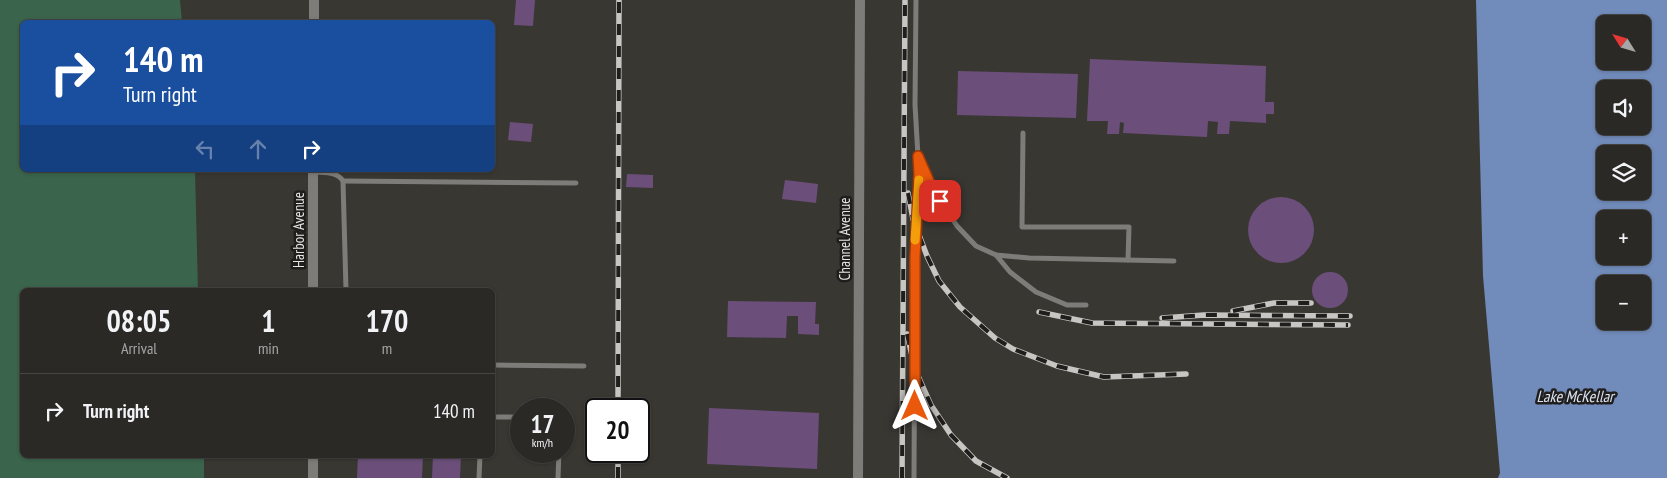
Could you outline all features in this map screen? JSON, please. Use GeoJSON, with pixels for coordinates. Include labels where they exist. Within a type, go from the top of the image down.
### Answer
{"type":"FeatureCollection","features":[{"type":"Feature","properties":{"kind":"street"},"geometry":{"type":"LineString","coordinates":[[314,0],[314,20]]}},
{"type":"Feature","properties":{"kind":"street","name":"Channel Avenue"},"geometry":{"type":"LineString","coordinates":[[858,478],[860,0]]}},
{"type":"Feature","properties":{"kind":"street","name":"Harbor Avenue"},"geometry":{"type":"LineString","coordinates":[[313,288],[314,172]]}},
{"type":"Feature","properties":{"kind":"street"},"geometry":{"type":"LineString","coordinates":[[313,458],[313,478]]}},
{"type":"Feature","properties":{"kind":"lane"},"geometry":{"type":"LineString","coordinates":[[914,478],[915,257],[919,174],[915,105],[916,0]]}},
{"type":"Feature","properties":{"kind":"lane"},"geometry":{"type":"LineString","coordinates":[[1023,133],[1022,228],[1129,227],[1128,260]]}},
{"type":"Feature","properties":{"kind":"lane"},"geometry":{"type":"LineString","coordinates":[[918,156],[932,188],[957,226],[976,246],[996,255],[1028,258],[1174,261]]}},
{"type":"Feature","properties":{"kind":"lane"},"geometry":{"type":"LineString","coordinates":[[321,172],[336,174],[342,177],[343,181],[346,288]]}},
{"type":"Feature","properties":{"kind":"lane"},"geometry":{"type":"LineString","coordinates":[[343,181],[576,183]]}},
{"type":"Feature","properties":{"kind":"lane"},"geometry":{"type":"LineString","coordinates":[[996,255],[1010,272],[1036,292],[1066,305],[1086,305]]}},
{"type":"Feature","properties":{"kind":"lane"},"geometry":{"type":"LineString","coordinates":[[495,366],[584,366]]}},
{"type":"Feature","properties":{"kind":"lane"},"geometry":{"type":"LineString","coordinates":[[495,417],[510,417]]}},
{"type":"Feature","properties":{"kind":"lane"},"geometry":{"type":"LineString","coordinates":[[479,478],[480,458]]}},
{"type":"Feature","properties":{"kind":"lane"},"geometry":{"type":"LineString","coordinates":[[558,478],[559,463]]}},
{"type":"Feature","properties":{"kind":"green space"},"geometry":{"type":"Polygon","coordinates":[[[0,0],[180,0],[182,20],[20,20],[20,172],[195,172],[198,288],[20,288],[20,458],[204,458],[204,478],[0,478],[0,0]]]}},
{"type":"Feature","properties":{"kind":"water","name":"Lake McKellar"},"geometry":{"type":"Polygon","coordinates":[[[1476,0],[1667,0],[1667,478],[1498,478],[1500,473],[1483,276],[1476,0]]]}},
{"type":"Feature","properties":{"kind":"building"},"geometry":{"type":"Polygon","coordinates":[[[516,0],[535,0],[533,26],[514,25],[516,0]]]}},
{"type":"Feature","properties":{"kind":"building"},"geometry":{"type":"Polygon","coordinates":[[[1090,59],[1266,66],[1265,102],[1274,102],[1274,114],[1266,114],[1266,123],[1230,121],[1229,134],[1217,134],[1218,122],[1208,121],[1207,137],[1123,133],[1124,123],[1120,122],[1119,134],[1107,134],[1108,121],[1087,121],[1090,59]]]}},
{"type":"Feature","properties":{"kind":"building"},"geometry":{"type":"Polygon","coordinates":[[[958,71],[1078,74],[1076,118],[957,115],[958,71]]]}},
{"type":"Feature","properties":{"kind":"building"},"geometry":{"type":"Polygon","coordinates":[[[510,122],[533,124],[531,142],[508,140],[510,122]]]}},
{"type":"Feature","properties":{"kind":"building"},"geometry":{"type":"Polygon","coordinates":[[[627,174],[653,175],[653,188],[626,187],[627,174]]]}},
{"type":"Feature","properties":{"kind":"building"},"geometry":{"type":"Polygon","coordinates":[[[785,180],[818,184],[816,203],[782,199],[785,180]]]}},
{"type":"Feature","properties":{"kind":"building"},"geometry":{"type":"Polygon","coordinates":[[[1275,197],[1287,197],[1299,202],[1309,212],[1314,224],[1312,243],[1299,258],[1287,263],[1275,263],[1263,258],[1253,248],[1248,236],[1248,224],[1253,212],[1263,202],[1275,197]]]}},
{"type":"Feature","properties":{"kind":"building"},"geometry":{"type":"Polygon","coordinates":[[[1330,272],[1342,278],[1348,290],[1342,302],[1330,308],[1318,302],[1312,290],[1318,278],[1330,272]]]}},
{"type":"Feature","properties":{"kind":"building"},"geometry":{"type":"Polygon","coordinates":[[[728,301],[816,302],[815,324],[819,324],[819,335],[798,334],[798,316],[787,316],[786,338],[727,337],[728,301]]]}},
{"type":"Feature","properties":{"kind":"building"},"geometry":{"type":"Polygon","coordinates":[[[709,408],[819,413],[817,469],[707,464],[709,408]]]}},
{"type":"Feature","properties":{"kind":"building"},"geometry":{"type":"Polygon","coordinates":[[[358,458],[423,458],[422,478],[357,478],[358,458]]]}},
{"type":"Feature","properties":{"kind":"building"},"geometry":{"type":"Polygon","coordinates":[[[433,458],[461,458],[460,478],[432,478],[433,458]]]}},
{"type":"Feature","properties":{"kind":"railway"},"geometry":{"type":"LineString","coordinates":[[618,398],[619,0]]}},
{"type":"Feature","properties":{"kind":"railway"},"geometry":{"type":"LineString","coordinates":[[902,478],[905,0]]}},
{"type":"Feature","properties":{"kind":"railway"},"geometry":{"type":"LineString","coordinates":[[908,193],[913,219],[939,281],[960,307],[995,338],[1013,349],[1057,366],[1104,377],[1186,374]]}},
{"type":"Feature","properties":{"kind":"railway"},"geometry":{"type":"LineString","coordinates":[[1233,311],[1274,303],[1311,303]]}},
{"type":"Feature","properties":{"kind":"railway"},"geometry":{"type":"LineString","coordinates":[[1039,312],[1092,323],[1348,325]]}},
{"type":"Feature","properties":{"kind":"railway"},"geometry":{"type":"LineString","coordinates":[[1162,318],[1204,315],[1350,316]]}},
{"type":"Feature","properties":{"kind":"railway"},"geometry":{"type":"LineString","coordinates":[[907,334],[915,369],[931,405],[951,435],[976,461],[1007,478]]}},
{"type":"Feature","properties":{"kind":"railway"},"geometry":{"type":"LineString","coordinates":[[618,463],[618,478]]}},
{"type":"Feature","properties":{"kind":"slow traffic"},"geometry":{"type":"LineString","coordinates":[[915,240],[919,180]]}},
{"type":"Feature","properties":{"kind":"route"},"geometry":{"type":"LineString","coordinates":[[915,406],[915,257],[919,174],[918,156],[940,201]]}}]}
